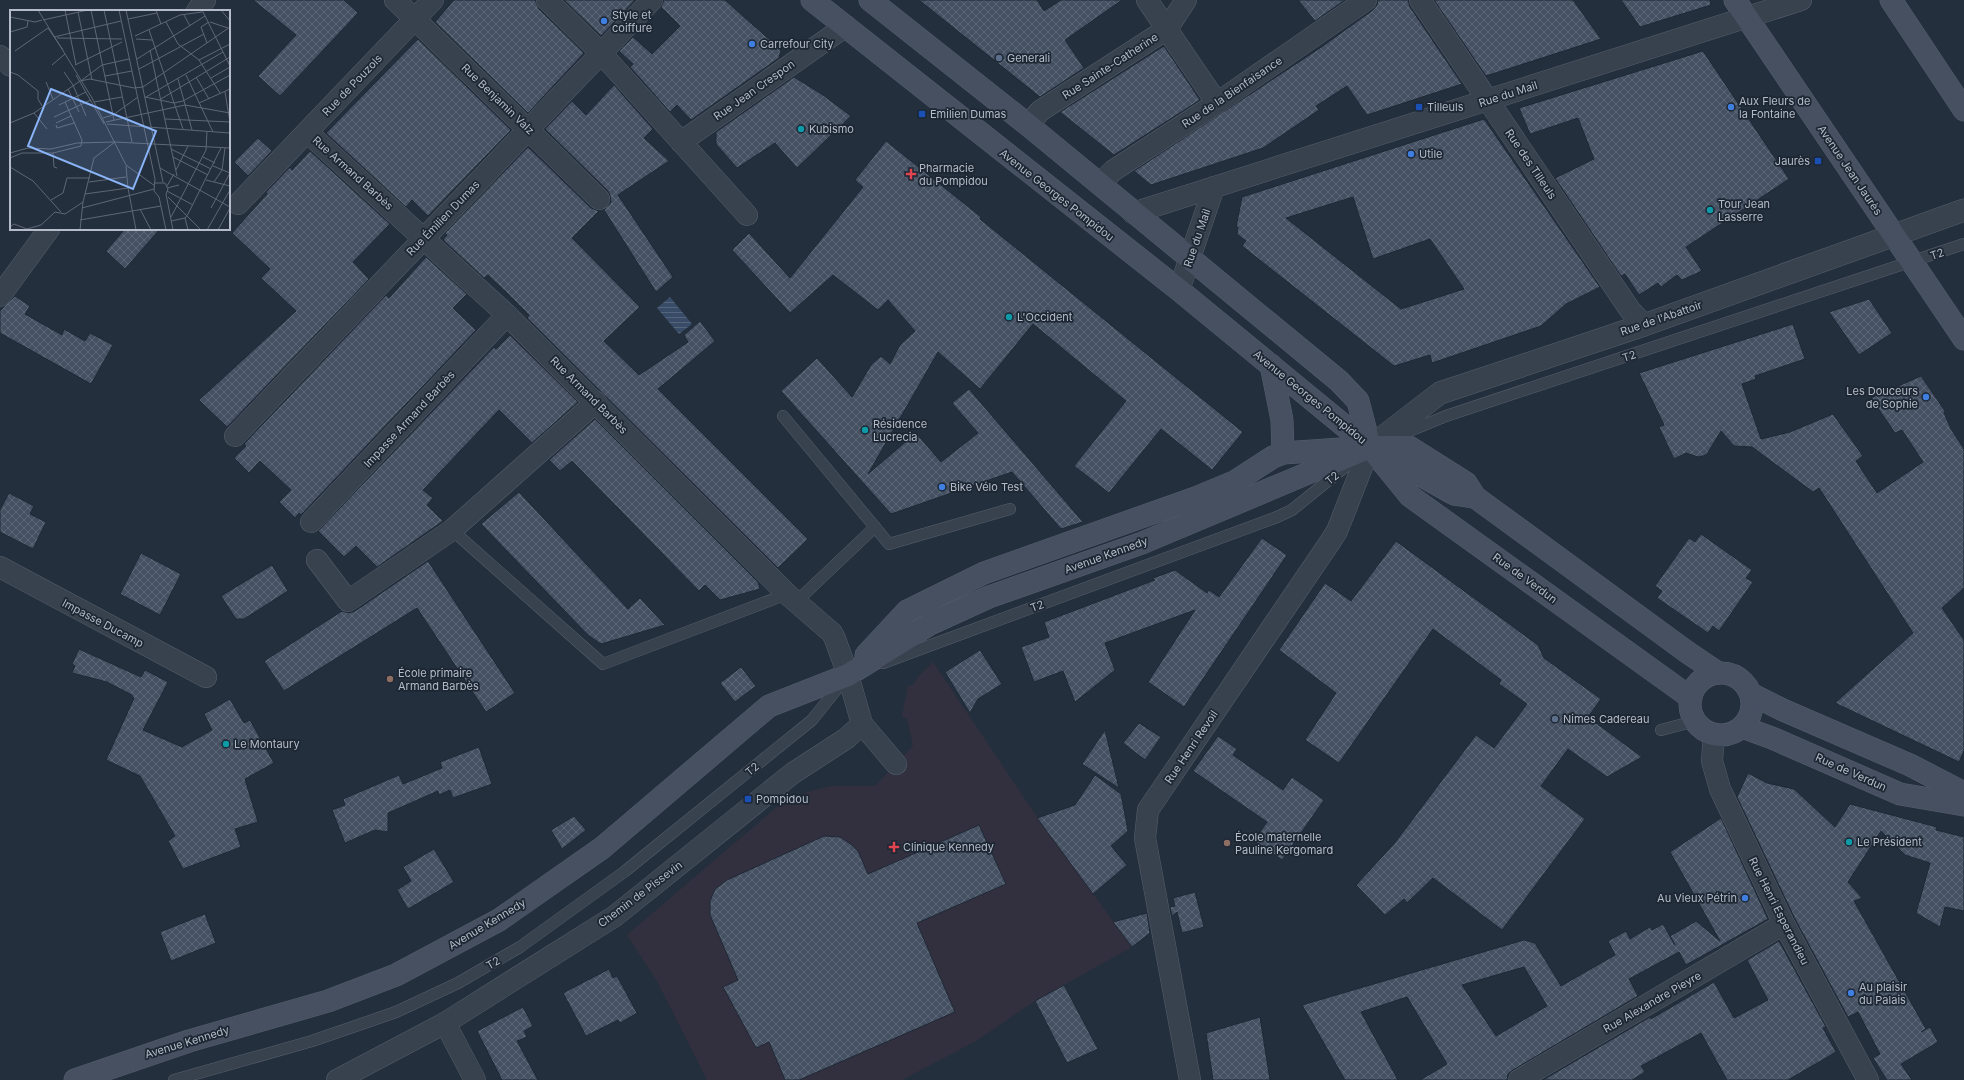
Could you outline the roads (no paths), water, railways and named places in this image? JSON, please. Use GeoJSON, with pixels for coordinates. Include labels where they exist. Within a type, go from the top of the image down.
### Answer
{"type":"FeatureCollection","features":[{"type":"Feature","properties":{"kind":"main road","name":"Avenue Georges Pompidou"},"geometry":{"type":"LineString","coordinates":[[812,0],[977,132],[1179,290],[1370,447]]}},
{"type":"Feature","properties":{"kind":"main road","name":"Avenue Georges Pompidou"},"geometry":{"type":"LineString","coordinates":[[870,0],[1028,125],[1133,213],[1339,381],[1358,401],[1370,447]]}},
{"type":"Feature","properties":{"kind":"main road"},"geometry":{"type":"LineString","coordinates":[[1891,0],[1964,110]]}},
{"type":"Feature","properties":{"kind":"main road","name":"Avenue Jean Jaurès"},"geometry":{"type":"LineString","coordinates":[[1741,9],[1964,339]]}},
{"type":"Feature","properties":{"kind":"main road"},"geometry":{"type":"LineString","coordinates":[[1271,366],[1282,420],[1283,453],[1370,447],[1454,494],[1475,497],[1718,673]]}},
{"type":"Feature","properties":{"kind":"main road","name":"Avenue Kennedy"},"geometry":{"type":"LineString","coordinates":[[75,1080],[189,1041],[328,1001],[396,975],[498,920],[602,848],[769,706],[848,675],[930,624],[989,597],[1142,543],[1370,447]]}},
{"type":"Feature","properties":{"kind":"main road","name":"Rue de Verdun"},"geometry":{"type":"LineString","coordinates":[[1370,447],[1410,496],[1691,698]]}},
{"type":"Feature","properties":{"kind":"main road","name":"Avenue Kennedy"},"geometry":{"type":"LineString","coordinates":[[848,675],[907,611],[984,573],[1195,498],[1236,481],[1273,457],[1283,453]]}},
{"type":"Feature","properties":{"kind":"main road"},"geometry":{"type":"LineString","coordinates":[[1718,673],[1728,673],[1737,677],[1745,683],[1751,694],[1752,710],[1748,719],[1742,727],[1734,732],[1724,735],[1706,732],[1695,721],[1692,714],[1691,698],[1694,687],[1701,680],[1718,673]]}},
{"type":"Feature","properties":{"kind":"main road"},"geometry":{"type":"LineString","coordinates":[[1751,694],[1783,710],[1910,765],[1964,793]]}},
{"type":"Feature","properties":{"kind":"main road","name":"Rue de Verdun"},"geometry":{"type":"LineString","coordinates":[[1742,727],[1772,738],[1900,794],[1964,805]]}},
{"type":"Feature","properties":{"kind":"street"},"geometry":{"type":"LineString","coordinates":[[198,10],[204,0]]}},
{"type":"Feature","properties":{"kind":"street","name":"Rue Benjamin Valz"},"geometry":{"type":"LineString","coordinates":[[395,0],[416,18],[599,199]]}},
{"type":"Feature","properties":{"kind":"street","name":"Rue de Pouzols"},"geometry":{"type":"LineString","coordinates":[[238,204],[432,0]]}},
{"type":"Feature","properties":{"kind":"street"},"geometry":{"type":"LineString","coordinates":[[547,0],[601,54],[747,215]]}},
{"type":"Feature","properties":{"kind":"street","name":"Rue Émilien Dumas"},"geometry":{"type":"LineString","coordinates":[[235,436],[652,0]]}},
{"type":"Feature","properties":{"kind":"street"},"geometry":{"type":"LineString","coordinates":[[1147,0],[1217,103]]}},
{"type":"Feature","properties":{"kind":"street","name":"Rue Sainte-Catherine"},"geometry":{"type":"LineString","coordinates":[[1028,125],[1040,111],[1167,30],[1186,0]]}},
{"type":"Feature","properties":{"kind":"street","name":"Rue de la Bienfaisance"},"geometry":{"type":"LineString","coordinates":[[1099,184],[1114,170],[1217,103],[1366,0]]}},
{"type":"Feature","properties":{"kind":"street","name":"Rue des Tilleuls"},"geometry":{"type":"LineString","coordinates":[[1420,0],[1630,310],[1644,325]]}},
{"type":"Feature","properties":{"kind":"street","name":"Rue du Mail"},"geometry":{"type":"LineString","coordinates":[[1133,213],[1488,100],[1741,9],[1801,0]]}},
{"type":"Feature","properties":{"kind":"street","name":"Rue Jean Crespon"},"geometry":{"type":"LineString","coordinates":[[681,142],[846,26]]}},
{"type":"Feature","properties":{"kind":"street"},"geometry":{"type":"LineString","coordinates":[[0,56],[10,65]]}},
{"type":"Feature","properties":{"kind":"street","name":"Rue Armand Barbès"},"geometry":{"type":"LineString","coordinates":[[308,132],[424,237],[507,315],[792,598],[832,633],[848,675]]}},
{"type":"Feature","properties":{"kind":"street","name":"Rue du Mail"},"geometry":{"type":"LineString","coordinates":[[1179,290],[1214,187]]}},
{"type":"Feature","properties":{"kind":"street","name":"Rue de l'Abattoir"},"geometry":{"type":"LineString","coordinates":[[1370,447],[1440,393],[1644,325],[1964,210]]}},
{"type":"Feature","properties":{"kind":"street"},"geometry":{"type":"LineString","coordinates":[[0,296],[48,230]]}},
{"type":"Feature","properties":{"kind":"street","name":"Impasse Armand Barbès"},"geometry":{"type":"LineString","coordinates":[[311,522],[507,315]]}},
{"type":"Feature","properties":{"kind":"street"},"geometry":{"type":"LineString","coordinates":[[317,560],[348,601],[452,530],[596,402]]}},
{"type":"Feature","properties":{"kind":"street","name":"Rue Henri Revoil"},"geometry":{"type":"LineString","coordinates":[[1190,1080],[1145,838],[1148,810],[1337,531],[1370,447]]}},
{"type":"Feature","properties":{"kind":"street","name":"Impasse Ducamp"},"geometry":{"type":"LineString","coordinates":[[0,567],[206,677]]}},
{"type":"Feature","properties":{"kind":"street"},"geometry":{"type":"LineString","coordinates":[[848,675],[862,724],[896,764]]}},
{"type":"Feature","properties":{"kind":"street","name":"Chemin de Pissevin"},"geometry":{"type":"LineString","coordinates":[[337,1080],[445,1023],[615,916],[793,773],[847,738],[862,724]]}},
{"type":"Feature","properties":{"kind":"street","name":"Rue Henri Esperandieu"},"geometry":{"type":"LineString","coordinates":[[1714,734],[1712,761],[1720,790],[1784,924],[1868,1080]]}},
{"type":"Feature","properties":{"kind":"street","name":"Rue Alexandre Pieyre"},"geometry":{"type":"LineString","coordinates":[[1519,1080],[1784,924]]}},
{"type":"Feature","properties":{"kind":"street"},"geometry":{"type":"LineString","coordinates":[[445,1023],[475,1080]]}},
{"type":"Feature","properties":{"kind":"lane","name":"T2"},"geometry":{"type":"LineString","coordinates":[[174,1080],[312,1041],[389,1014],[458,983],[520,947],[624,872],[808,724],[848,675],[1277,517],[1292,510],[1370,447],[1446,416],[1964,244]]}},
{"type":"Feature","properties":{"kind":"lane"},"geometry":{"type":"LineString","coordinates":[[783,416],[889,544],[1010,509]]}},
{"type":"Feature","properties":{"kind":"lane"},"geometry":{"type":"LineString","coordinates":[[452,530],[603,664],[792,598],[875,527]]}},
{"type":"Feature","properties":{"kind":"lane"},"geometry":{"type":"LineString","coordinates":[[1661,730],[1695,721]]}},
{"type":"Feature","properties":{"kind":"water"},"geometry":{"type":"Polygon","coordinates":[[[670,297],[692,324],[679,334],[657,308],[670,297]]]}},
{"type":"Feature","properties":{"kind":"place","name":"Style et coiffure"},"geometry":{"type":"Point","coordinates":[604,21]}},
{"type":"Feature","properties":{"kind":"place","name":"Carrefour City"},"geometry":{"type":"Point","coordinates":[752,44]}},
{"type":"Feature","properties":{"kind":"place","name":"Generali"},"geometry":{"type":"Point","coordinates":[999,58]}},
{"type":"Feature","properties":{"kind":"place","name":"Tilleuls"},"geometry":{"type":"Point","coordinates":[1419,107]}},
{"type":"Feature","properties":{"kind":"place","name":"Aux Fleurs de la Fontaine"},"geometry":{"type":"Point","coordinates":[1731,107]}},
{"type":"Feature","properties":{"kind":"place","name":"Emilien Dumas"},"geometry":{"type":"Point","coordinates":[922,114]}},
{"type":"Feature","properties":{"kind":"place","name":"Kubismo"},"geometry":{"type":"Point","coordinates":[801,129]}},
{"type":"Feature","properties":{"kind":"place","name":"Utile"},"geometry":{"type":"Point","coordinates":[1411,154]}},
{"type":"Feature","properties":{"kind":"place","name":"Jaurès"},"geometry":{"type":"Point","coordinates":[1818,161]}},
{"type":"Feature","properties":{"kind":"place","name":"Pharmacie du Pompidou"},"geometry":{"type":"Point","coordinates":[911,174]}},
{"type":"Feature","properties":{"kind":"place","name":"Tour Jean Lasserre"},"geometry":{"type":"Point","coordinates":[1710,210]}},
{"type":"Feature","properties":{"kind":"place","name":"L'Occident"},"geometry":{"type":"Point","coordinates":[1009,317]}},
{"type":"Feature","properties":{"kind":"place","name":"Les Douceurs de Sophie"},"geometry":{"type":"Point","coordinates":[1926,397]}},
{"type":"Feature","properties":{"kind":"place","name":"Résidence Lucrecia"},"geometry":{"type":"Point","coordinates":[865,430]}},
{"type":"Feature","properties":{"kind":"place","name":"Bike Vélo Test"},"geometry":{"type":"Point","coordinates":[942,487]}},
{"type":"Feature","properties":{"kind":"place","name":"École primaire Armand Barbès"},"geometry":{"type":"Point","coordinates":[390,679]}},
{"type":"Feature","properties":{"kind":"place","name":"Nimes Cadereau"},"geometry":{"type":"Point","coordinates":[1555,719]}},
{"type":"Feature","properties":{"kind":"place","name":"Le Montaury"},"geometry":{"type":"Point","coordinates":[226,744]}},
{"type":"Feature","properties":{"kind":"place","name":"Pompidou"},"geometry":{"type":"Point","coordinates":[748,799]}},
{"type":"Feature","properties":{"kind":"place","name":"Le Président"},"geometry":{"type":"Point","coordinates":[1849,842]}},
{"type":"Feature","properties":{"kind":"place","name":"École maternelle Pauline Kergomard"},"geometry":{"type":"Point","coordinates":[1227,843]}},
{"type":"Feature","properties":{"kind":"place","name":"Clinique Kennedy"},"geometry":{"type":"Point","coordinates":[894,847]}},
{"type":"Feature","properties":{"kind":"place","name":"Au Vieux Pétrin"},"geometry":{"type":"Point","coordinates":[1745,898]}},
{"type":"Feature","properties":{"kind":"place","name":"Au plaisir du Palais"},"geometry":{"type":"Point","coordinates":[1851,993]}}]}
